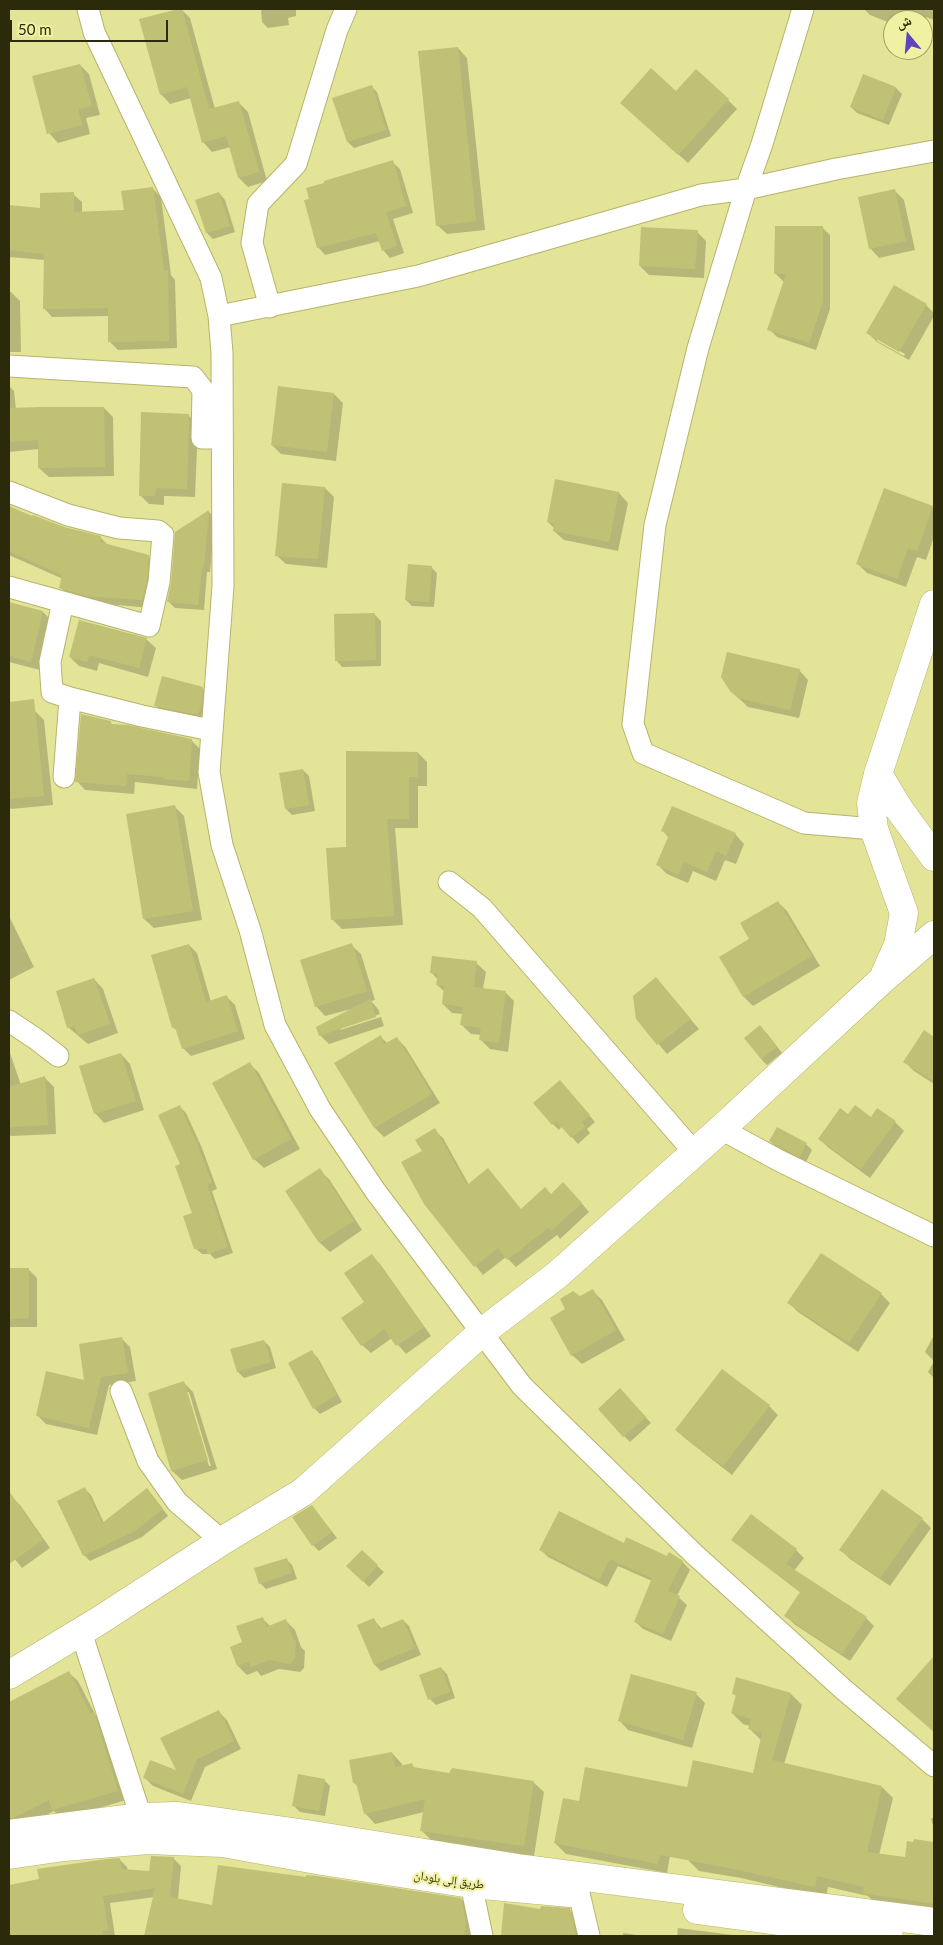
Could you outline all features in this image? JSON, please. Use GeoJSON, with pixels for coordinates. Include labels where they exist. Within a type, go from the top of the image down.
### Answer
{"type":"FeatureCollection","features":[{"type":"Feature","properties":{"kind":"main road"},"geometry":{"type":"LineString","coordinates":[[882,980],[898,944],[904,913],[874,828],[871,803],[878,774],[934,604]]}},
{"type":"Feature","properties":{"kind":"main road"},"geometry":{"type":"LineString","coordinates":[[878,774],[899,810],[934,856]]}},
{"type":"Feature","properties":{"kind":"main road"},"geometry":{"type":"LineString","coordinates":[[9,1675],[302,1492],[481,1333],[557,1275],[934,935]]}},
{"type":"Feature","properties":{"kind":"main road"},"geometry":{"type":"LineString","coordinates":[[9,1834],[141,1817],[178,1816],[307,1834],[524,1869],[934,1922]]}},
{"type":"Feature","properties":{"kind":"main road","name":"طريق إلى بلودان"},"geometry":{"type":"LineString","coordinates":[[9,1855],[64,1847],[148,1840],[223,1842],[322,1861],[471,1884],[579,1893],[889,1936]]}},
{"type":"Feature","properties":{"kind":"street"},"geometry":{"type":"LineString","coordinates":[[88,9],[94,32],[211,278],[218,316],[222,353],[223,586],[208,772],[222,845],[250,930],[275,1025],[320,1109],[376,1192],[522,1386],[694,1554],[843,1689],[934,1766]]}},
{"type":"Feature","properties":{"kind":"street"},"geometry":{"type":"LineString","coordinates":[[270,307],[252,243],[258,204],[296,164],[336,30],[346,9]]}},
{"type":"Feature","properties":{"kind":"street"},"geometry":{"type":"LineString","coordinates":[[802,9],[698,348],[655,525],[633,724],[643,753],[804,823],[874,828]]}},
{"type":"Feature","properties":{"kind":"street"},"geometry":{"type":"LineString","coordinates":[[218,316],[418,276],[701,195],[746,189],[836,169],[934,151]]}},
{"type":"Feature","properties":{"kind":"street"},"geometry":{"type":"LineString","coordinates":[[9,366],[193,378],[203,390],[202,438],[222,438]]}},
{"type":"Feature","properties":{"kind":"street"},"geometry":{"type":"LineString","coordinates":[[9,492],[68,514],[119,528],[158,531],[163,535],[159,582],[149,626],[9,587]]}},
{"type":"Feature","properties":{"kind":"street"},"geometry":{"type":"LineString","coordinates":[[63,602],[50,662],[52,692],[142,716],[211,730]]}},
{"type":"Feature","properties":{"kind":"street"},"geometry":{"type":"LineString","coordinates":[[64,777],[70,698]]}},
{"type":"Feature","properties":{"kind":"street"},"geometry":{"type":"LineString","coordinates":[[449,882],[482,908],[694,1152]]}},
{"type":"Feature","properties":{"kind":"street"},"geometry":{"type":"LineString","coordinates":[[9,1022],[58,1056]]}},
{"type":"Feature","properties":{"kind":"street"},"geometry":{"type":"LineString","coordinates":[[721,1129],[780,1161],[934,1236]]}},
{"type":"Feature","properties":{"kind":"street"},"geometry":{"type":"LineString","coordinates":[[120,1391],[148,1461],[177,1502],[222,1541]]}},
{"type":"Feature","properties":{"kind":"street"},"geometry":{"type":"LineString","coordinates":[[80,1632],[141,1817]]}},
{"type":"Feature","properties":{"kind":"street"},"geometry":{"type":"LineString","coordinates":[[471,1884],[482,1936]]}},
{"type":"Feature","properties":{"kind":"street"},"geometry":{"type":"LineString","coordinates":[[579,1893],[589,1936]]}},
{"type":"Feature","properties":{"kind":"building"},"geometry":{"type":"Polygon","coordinates":[[[182,9],[209,109],[239,101],[259,172],[238,178],[226,136],[202,143],[187,87],[160,95],[139,19],[182,9]]]}},
{"type":"Feature","properties":{"kind":"building"},"geometry":{"type":"Polygon","coordinates":[[[458,47],[476,221],[436,226],[418,51],[458,47]]]}},
{"type":"Feature","properties":{"kind":"building"},"geometry":{"type":"Polygon","coordinates":[[[80,64],[92,106],[78,109],[82,125],[47,134],[32,76],[80,64]]]}},
{"type":"Feature","properties":{"kind":"building"},"geometry":{"type":"Polygon","coordinates":[[[651,68],[676,91],[696,69],[729,99],[678,155],[620,103],[651,68]]]}},
{"type":"Feature","properties":{"kind":"building"},"geometry":{"type":"Polygon","coordinates":[[[863,74],[896,87],[883,120],[850,107],[863,74]]]}},
{"type":"Feature","properties":{"kind":"building"},"geometry":{"type":"Polygon","coordinates":[[[372,85],[386,130],[347,142],[332,98],[372,85]]]}},
{"type":"Feature","properties":{"kind":"building"},"geometry":{"type":"Polygon","coordinates":[[[393,160],[406,206],[386,212],[397,246],[382,251],[376,233],[317,248],[304,200],[309,199],[306,188],[393,160]]]}},
{"type":"Feature","properties":{"kind":"building"},"geometry":{"type":"Polygon","coordinates":[[[153,187],[164,270],[168,270],[169,341],[108,342],[108,308],[43,309],[44,254],[9,250],[9,205],[40,208],[40,193],[74,192],[74,212],[124,210],[121,191],[153,187]]]}},
{"type":"Feature","properties":{"kind":"building"},"geometry":{"type":"Polygon","coordinates":[[[895,189],[906,241],[869,249],[858,197],[895,189]]]}},
{"type":"Feature","properties":{"kind":"building"},"geometry":{"type":"Polygon","coordinates":[[[219,192],[230,226],[206,233],[195,200],[219,192]]]}},
{"type":"Feature","properties":{"kind":"building"},"geometry":{"type":"Polygon","coordinates":[[[775,226],[823,226],[823,301],[809,343],[767,330],[786,274],[774,274],[775,226]]]}},
{"type":"Feature","properties":{"kind":"building"},"geometry":{"type":"Polygon","coordinates":[[[641,227],[698,230],[695,269],[639,266],[641,227]]]}},
{"type":"Feature","properties":{"kind":"building"},"geometry":{"type":"Polygon","coordinates":[[[894,285],[927,304],[899,352],[866,333],[894,285]]]}},
{"type":"Feature","properties":{"kind":"building"},"geometry":{"type":"Polygon","coordinates":[[[278,386],[334,393],[327,452],[271,445],[278,386]]]}},
{"type":"Feature","properties":{"kind":"building"},"geometry":{"type":"Polygon","coordinates":[[[104,407],[105,467],[38,468],[38,440],[9,442],[9,408],[104,407]]]}},
{"type":"Feature","properties":{"kind":"building"},"geometry":{"type":"Polygon","coordinates":[[[141,412],[189,414],[187,489],[156,488],[155,496],[139,496],[141,412]]]}},
{"type":"Feature","properties":{"kind":"building"},"geometry":{"type":"Polygon","coordinates":[[[555,479],[619,492],[609,542],[553,531],[554,524],[547,522],[555,479]]]}},
{"type":"Feature","properties":{"kind":"building"},"geometry":{"type":"Polygon","coordinates":[[[282,483],[325,487],[318,559],[275,556],[282,483]]]}},
{"type":"Feature","properties":{"kind":"building"},"geometry":{"type":"Polygon","coordinates":[[[884,488],[933,506],[917,551],[908,548],[897,579],[856,564],[884,488]]]}},
{"type":"Feature","properties":{"kind":"building"},"geometry":{"type":"Polygon","coordinates":[[[9,506],[64,527],[101,536],[100,542],[149,555],[147,580],[142,600],[87,596],[59,588],[62,575],[9,551],[9,506]]]}},
{"type":"Feature","properties":{"kind":"building"},"geometry":{"type":"Polygon","coordinates":[[[209,510],[204,567],[202,567],[198,605],[167,602],[171,583],[175,532],[209,510]]]}},
{"type":"Feature","properties":{"kind":"building"},"geometry":{"type":"Polygon","coordinates":[[[408,564],[432,566],[429,602],[405,600],[408,564]]]}},
{"type":"Feature","properties":{"kind":"building"},"geometry":{"type":"Polygon","coordinates":[[[9,602],[43,611],[31,662],[9,656],[9,602]]]}},
{"type":"Feature","properties":{"kind":"building"},"geometry":{"type":"Polygon","coordinates":[[[375,613],[376,660],[335,661],[334,614],[375,613]]]}},
{"type":"Feature","properties":{"kind":"building"},"geometry":{"type":"Polygon","coordinates":[[[79,620],[147,638],[139,668],[89,655],[87,662],[69,657],[79,620]]]}},
{"type":"Feature","properties":{"kind":"building"},"geometry":{"type":"Polygon","coordinates":[[[727,652],[800,669],[790,710],[738,698],[730,691],[721,677],[727,652]]]}},
{"type":"Feature","properties":{"kind":"building"},"geometry":{"type":"Polygon","coordinates":[[[162,676],[203,687],[202,702],[198,715],[154,706],[162,676]]]}},
{"type":"Feature","properties":{"kind":"building"},"geometry":{"type":"Polygon","coordinates":[[[34,699],[44,796],[9,799],[9,702],[34,699]]]}},
{"type":"Feature","properties":{"kind":"building"},"geometry":{"type":"Polygon","coordinates":[[[81,714],[111,721],[111,724],[128,725],[192,739],[189,781],[127,774],[126,786],[75,782],[81,714]]]}},
{"type":"Feature","properties":{"kind":"building"},"geometry":{"type":"Polygon","coordinates":[[[346,751],[418,752],[418,777],[409,777],[409,819],[387,819],[394,916],[331,920],[326,848],[346,847],[346,751]]]}},
{"type":"Feature","properties":{"kind":"building"},"geometry":{"type":"Polygon","coordinates":[[[303,769],[309,805],[285,809],[279,773],[303,769]]]}},
{"type":"Feature","properties":{"kind":"building"},"geometry":{"type":"Polygon","coordinates":[[[175,805],[193,911],[143,919],[126,814],[175,805]]]}},
{"type":"Feature","properties":{"kind":"building"},"geometry":{"type":"Polygon","coordinates":[[[672,806],[736,833],[726,856],[716,851],[707,872],[684,862],[678,875],[656,865],[669,835],[661,831],[672,806]]]}},
{"type":"Feature","properties":{"kind":"building"},"geometry":{"type":"Polygon","coordinates":[[[778,901],[812,956],[743,997],[719,957],[749,939],[740,923],[778,901]]]}},
{"type":"Feature","properties":{"kind":"building"},"geometry":{"type":"Polygon","coordinates":[[[352,943],[367,991],[315,1007],[300,960],[352,943]]]}},
{"type":"Feature","properties":{"kind":"building"},"geometry":{"type":"Polygon","coordinates":[[[189,944],[206,1002],[227,995],[238,1031],[182,1049],[175,1027],[172,1028],[151,955],[189,944]]]}},
{"type":"Feature","properties":{"kind":"building"},"geometry":{"type":"Polygon","coordinates":[[[432,956],[477,961],[474,987],[506,991],[499,1043],[479,1040],[481,1028],[460,1025],[463,1007],[442,1004],[444,986],[436,985],[438,974],[430,973],[432,956]]]}},
{"type":"Feature","properties":{"kind":"building"},"geometry":{"type":"Polygon","coordinates":[[[656,977],[691,1019],[657,1045],[636,1019],[633,996],[656,977]]]}},
{"type":"Feature","properties":{"kind":"building"},"geometry":{"type":"Polygon","coordinates":[[[94,978],[110,1024],[78,1035],[74,1026],[67,1028],[56,991],[94,978]]]}},
{"type":"Feature","properties":{"kind":"building"},"geometry":{"type":"Polygon","coordinates":[[[370,999],[376,1017],[319,1036],[316,1027],[370,999]]]}},
{"type":"Feature","properties":{"kind":"building"},"geometry":{"type":"Polygon","coordinates":[[[760,1025],[777,1047],[761,1059],[744,1038],[760,1025]]]}},
{"type":"Feature","properties":{"kind":"building"},"geometry":{"type":"Polygon","coordinates":[[[924,1030],[934,1037],[934,1081],[903,1062],[924,1030]]]}},
{"type":"Feature","properties":{"kind":"building"},"geometry":{"type":"Polygon","coordinates":[[[381,1035],[384,1044],[397,1037],[432,1094],[374,1128],[334,1063],[381,1035]]]}},
{"type":"Feature","properties":{"kind":"building"},"geometry":{"type":"Polygon","coordinates":[[[121,1053],[136,1101],[94,1114],[79,1066],[121,1053]]]}},
{"type":"Feature","properties":{"kind":"building"},"geometry":{"type":"Polygon","coordinates":[[[250,1062],[291,1139],[253,1160],[212,1083],[250,1062]]]}},
{"type":"Feature","properties":{"kind":"building"},"geometry":{"type":"Polygon","coordinates":[[[45,1076],[48,1125],[9,1127],[9,1087],[45,1076]]]}},
{"type":"Feature","properties":{"kind":"building"},"geometry":{"type":"Polygon","coordinates":[[[560,1080],[590,1115],[582,1122],[585,1127],[571,1138],[556,1121],[552,1125],[533,1103],[560,1080]]]}},
{"type":"Feature","properties":{"kind":"building"},"geometry":{"type":"Polygon","coordinates":[[[180,1105],[212,1183],[207,1184],[228,1247],[208,1254],[206,1249],[194,1249],[183,1216],[192,1213],[175,1166],[180,1164],[158,1115],[180,1105]]]}},
{"type":"Feature","properties":{"kind":"building"},"geometry":{"type":"Polygon","coordinates":[[[855,1105],[871,1117],[877,1108],[896,1121],[861,1169],[818,1139],[840,1108],[848,1114],[855,1105]]]}},
{"type":"Feature","properties":{"kind":"building"},"geometry":{"type":"Polygon","coordinates":[[[777,1127],[807,1143],[799,1157],[769,1141],[777,1127]]]}},
{"type":"Feature","properties":{"kind":"building"},"geometry":{"type":"Polygon","coordinates":[[[435,1128],[467,1185],[488,1168],[521,1209],[545,1187],[551,1194],[563,1182],[582,1203],[551,1231],[548,1228],[507,1260],[498,1248],[474,1267],[424,1204],[401,1162],[422,1151],[415,1140],[435,1128]]]}},
{"type":"Feature","properties":{"kind":"building"},"geometry":{"type":"Polygon","coordinates":[[[320,1168],[354,1221],[319,1243],[285,1191],[320,1168]]]}},
{"type":"Feature","properties":{"kind":"building"},"geometry":{"type":"Polygon","coordinates":[[[821,1253],[882,1293],[849,1343],[787,1303],[821,1253]]]}},
{"type":"Feature","properties":{"kind":"building"},"geometry":{"type":"Polygon","coordinates":[[[372,1254],[424,1327],[396,1346],[384,1329],[361,1346],[341,1318],[364,1302],[344,1273],[372,1254]]]}},
{"type":"Feature","properties":{"kind":"building"},"geometry":{"type":"Polygon","coordinates":[[[9,1268],[29,1268],[29,1318],[9,1319],[9,1268]]]}},
{"type":"Feature","properties":{"kind":"building"},"geometry":{"type":"Polygon","coordinates":[[[593,1289],[616,1330],[571,1356],[550,1318],[565,1309],[560,1299],[573,1291],[580,1296],[593,1289]]]}},
{"type":"Feature","properties":{"kind":"building"},"geometry":{"type":"Polygon","coordinates":[[[122,1337],[128,1373],[101,1377],[89,1428],[36,1416],[46,1371],[84,1380],[79,1344],[122,1337]]]}},
{"type":"Feature","properties":{"kind":"building"},"geometry":{"type":"Polygon","coordinates":[[[264,1340],[271,1362],[237,1372],[230,1349],[264,1340]]]}},
{"type":"Feature","properties":{"kind":"building"},"geometry":{"type":"Polygon","coordinates":[[[312,1350],[337,1395],[313,1409],[288,1363],[312,1350]]]}},
{"type":"Feature","properties":{"kind":"building"},"geometry":{"type":"Polygon","coordinates":[[[722,1369],[770,1405],[723,1466],[675,1430],[722,1369]]]}},
{"type":"Feature","properties":{"kind":"building"},"geometry":{"type":"Polygon","coordinates":[[[184,1381],[208,1460],[171,1471],[148,1393],[184,1381]]]}},
{"type":"Feature","properties":{"kind":"building"},"geometry":{"type":"Polygon","coordinates":[[[620,1388],[646,1417],[623,1437],[598,1409],[620,1388]]]}},
{"type":"Feature","properties":{"kind":"building"},"geometry":{"type":"Polygon","coordinates":[[[85,1487],[102,1523],[147,1488],[163,1509],[135,1531],[83,1556],[57,1501],[85,1487]]]}},
{"type":"Feature","properties":{"kind":"building"},"geometry":{"type":"Polygon","coordinates":[[[882,1489],[923,1518],[880,1578],[839,1550],[882,1489]]]}},
{"type":"Feature","properties":{"kind":"building"},"geometry":{"type":"Polygon","coordinates":[[[9,1491],[43,1540],[9,1564],[9,1491]]]}},
{"type":"Feature","properties":{"kind":"building"},"geometry":{"type":"Polygon","coordinates":[[[312,1505],[332,1532],[312,1546],[292,1517],[312,1505]]]}},
{"type":"Feature","properties":{"kind":"building"},"geometry":{"type":"Polygon","coordinates":[[[559,1511],[624,1543],[626,1537],[667,1556],[669,1552],[683,1561],[668,1591],[680,1596],[663,1634],[634,1622],[652,1578],[610,1559],[599,1580],[539,1550],[559,1511]]]}},
{"type":"Feature","properties":{"kind":"building"},"geometry":{"type":"Polygon","coordinates":[[[751,1514],[797,1549],[786,1564],[867,1617],[842,1654],[784,1616],[800,1592],[731,1540],[751,1514]]]}},
{"type":"Feature","properties":{"kind":"building"},"geometry":{"type":"Polygon","coordinates":[[[362,1550],[378,1565],[363,1582],[346,1566],[362,1550]]]}},
{"type":"Feature","properties":{"kind":"building"},"geometry":{"type":"Polygon","coordinates":[[[287,1558],[292,1573],[259,1584],[254,1568],[287,1558]]]}},
{"type":"Feature","properties":{"kind":"building"},"geometry":{"type":"Polygon","coordinates":[[[263,1617],[266,1627],[286,1619],[294,1641],[296,1640],[295,1658],[290,1664],[269,1660],[251,1667],[249,1662],[237,1666],[230,1647],[242,1642],[236,1626],[263,1617]]]}},
{"type":"Feature","properties":{"kind":"building"},"geometry":{"type":"Polygon","coordinates":[[[374,1618],[379,1629],[403,1619],[415,1648],[374,1665],[357,1625],[374,1618]]]}},
{"type":"Feature","properties":{"kind":"building"},"geometry":{"type":"Polygon","coordinates":[[[934,1656],[934,1732],[896,1699],[934,1656]]]}},
{"type":"Feature","properties":{"kind":"building"},"geometry":{"type":"Polygon","coordinates":[[[441,1667],[450,1692],[428,1700],[419,1675],[441,1667]]]}},
{"type":"Feature","properties":{"kind":"building"},"geometry":{"type":"Polygon","coordinates":[[[69,1671],[91,1714],[94,1713],[118,1791],[52,1810],[49,1800],[13,1818],[9,1818],[9,1702],[69,1671]]]}},
{"type":"Feature","properties":{"kind":"building"},"geometry":{"type":"Polygon","coordinates":[[[631,1674],[697,1692],[683,1740],[618,1721],[631,1674]]]}},
{"type":"Feature","properties":{"kind":"building"},"geometry":{"type":"Polygon","coordinates":[[[736,1677],[791,1693],[772,1760],[882,1786],[867,1852],[905,1857],[907,1841],[913,1842],[914,1839],[934,1842],[934,1904],[863,1893],[864,1887],[817,1876],[815,1887],[660,1855],[658,1864],[554,1843],[563,1798],[579,1801],[585,1767],[687,1787],[693,1760],[753,1773],[762,1733],[748,1729],[751,1719],[731,1713],[736,1695],[732,1694],[736,1677]]]}},
{"type":"Feature","properties":{"kind":"building"},"geometry":{"type":"Polygon","coordinates":[[[219,1710],[234,1741],[197,1759],[183,1794],[143,1778],[150,1760],[176,1770],[160,1738],[219,1710]]]}},
{"type":"Feature","properties":{"kind":"building"},"geometry":{"type":"Polygon","coordinates":[[[392,1752],[395,1767],[412,1763],[413,1767],[449,1773],[452,1768],[534,1781],[524,1846],[420,1831],[425,1799],[364,1814],[356,1783],[353,1783],[349,1760],[392,1752]]]}},
{"type":"Feature","properties":{"kind":"building"},"geometry":{"type":"Polygon","coordinates":[[[298,1774],[325,1779],[319,1811],[292,1806],[298,1774]]]}},
{"type":"Feature","properties":{"kind":"building"},"geometry":{"type":"Polygon","coordinates":[[[151,1856],[174,1857],[170,1897],[212,1905],[218,1865],[306,1877],[306,1875],[317,1876],[461,1898],[466,1923],[464,1936],[144,1936],[155,1888],[103,1896],[108,1930],[103,1931],[103,1936],[9,1936],[9,1885],[39,1879],[37,1869],[120,1858],[121,1869],[149,1871],[151,1856]]]}},
{"type":"Feature","properties":{"kind":"building"},"geometry":{"type":"Polygon","coordinates":[[[504,1903],[540,1909],[541,1906],[570,1908],[576,1936],[501,1936],[504,1903]]]}}]}
